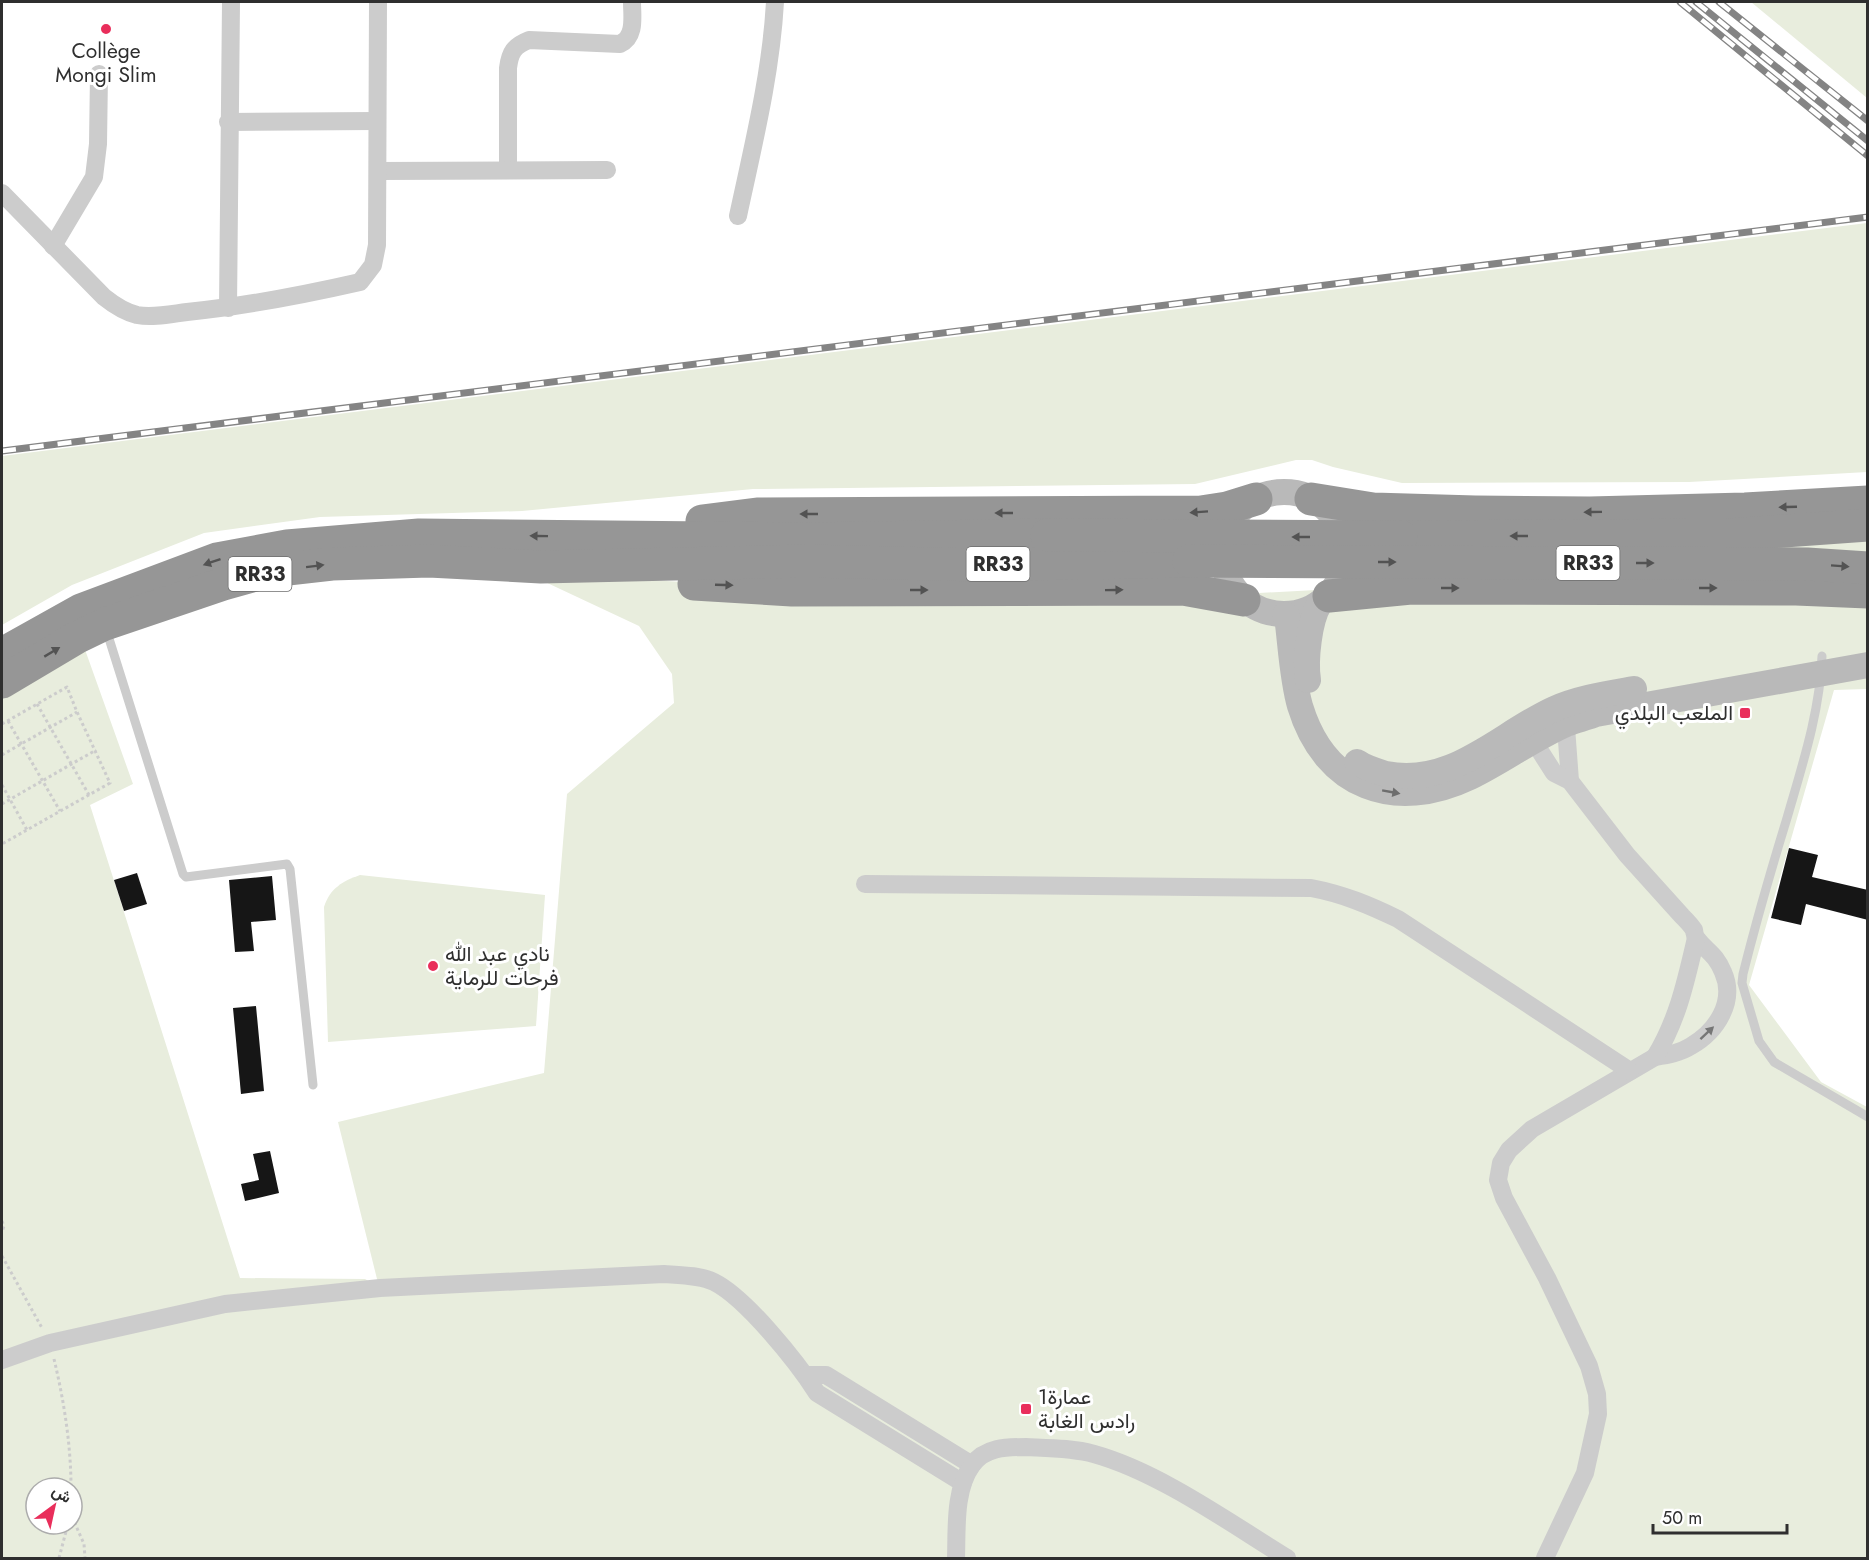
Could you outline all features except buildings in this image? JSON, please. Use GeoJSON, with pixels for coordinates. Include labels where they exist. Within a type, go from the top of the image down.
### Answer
{"type":"FeatureCollection","features":[{"type":"Feature","properties":{"kind":"highway"},"geometry":{"type":"LineString","coordinates":[[578,537],[758,514],[1201,512],[1227,508],[1256,499]]}},
{"type":"Feature","properties":{"kind":"highway"},"geometry":{"type":"LineString","coordinates":[[1311,499],[1374,509],[1590,513],[1744,509],[1862,518]]}},
{"type":"Feature","properties":{"kind":"highway","name":"RR33"},"geometry":{"type":"LineString","coordinates":[[2,682],[76,638],[105,624],[223,584],[270,571],[332,564],[429,561],[541,567],[1047,535],[1413,537],[1717,535],[1862,518]]}},
{"type":"Feature","properties":{"kind":"highway","name":"RR33"},"geometry":{"type":"LineString","coordinates":[[2,654],[81,610],[217,559],[287,546],[419,535],[578,537],[808,550],[979,565],[1189,561],[1807,564],[1868,568]]}},
{"type":"Feature","properties":{"kind":"highway"},"geometry":{"type":"LineString","coordinates":[[541,567],[597,580],[792,590],[1183,589],[1244,600]]}},
{"type":"Feature","properties":{"kind":"highway"},"geometry":{"type":"LineString","coordinates":[[1324,599],[1411,588],[1784,589],[1868,592]]}},
{"type":"Feature","properties":{"kind":"street"},"geometry":{"type":"LineString","coordinates":[[228,308],[228,122],[231,2]]}},
{"type":"Feature","properties":{"kind":"street"},"geometry":{"type":"LineString","coordinates":[[2,193],[104,297],[118,307],[137,315],[228,308],[360,282],[373,265],[377,245],[378,2]]}},
{"type":"Feature","properties":{"kind":"street"},"geometry":{"type":"LineString","coordinates":[[508,170],[508,68],[510,55],[515,45],[529,40],[620,44],[626,42],[630,36],[632,2]]}},
{"type":"Feature","properties":{"kind":"street"},"geometry":{"type":"LineString","coordinates":[[738,216],[762,100],[776,2]]}},
{"type":"Feature","properties":{"kind":"street"},"geometry":{"type":"LineString","coordinates":[[53,246],[94,177],[98,144],[99,74]]}},
{"type":"Feature","properties":{"kind":"street"},"geometry":{"type":"LineString","coordinates":[[228,122],[376,121]]}},
{"type":"Feature","properties":{"kind":"street"},"geometry":{"type":"LineString","coordinates":[[378,171],[607,170]]}},
{"type":"Feature","properties":{"kind":"street"},"geometry":{"type":"LineString","coordinates":[[1324,599],[1303,612],[1285,615],[1263,611],[1244,600],[1231,585],[1224,566],[1223,546],[1228,527],[1240,511],[1256,499],[1274,493],[1293,493],[1311,499],[1329,512],[1341,532],[1346,554],[1341,577],[1315,611],[1307,666],[1312,705],[1318,721],[1330,739],[1361,765],[1377,772],[1395,775],[1412,776],[1449,768],[1495,746],[1534,731],[1566,714],[1584,698],[1821,664],[1868,665]]}},
{"type":"Feature","properties":{"kind":"street"},"geometry":{"type":"LineString","coordinates":[[1285,615],[1287,616],[1300,704],[1308,729],[1331,762],[1367,786],[1388,793],[1429,792],[1469,778],[1534,731]]}},
{"type":"Feature","properties":{"kind":"street"},"geometry":{"type":"LineString","coordinates":[[1821,664],[1868,648]]}},
{"type":"Feature","properties":{"kind":"street"},"geometry":{"type":"LineString","coordinates":[[1566,714],[1570,781]]}},
{"type":"Feature","properties":{"kind":"street"},"geometry":{"type":"LineString","coordinates":[[1534,731],[1540,751],[1554,773],[1570,781],[1606,829],[1693,929],[1696,938],[1714,954],[1724,973],[1729,993],[1725,1007],[1713,1027],[1692,1046],[1675,1053],[1655,1057],[1532,1129],[1509,1150],[1501,1163],[1498,1180],[1504,1198],[1547,1278],[1589,1365],[1597,1394],[1598,1414],[1585,1473],[1545,1558]]}},
{"type":"Feature","properties":{"kind":"street"},"geometry":{"type":"LineString","coordinates":[[865,884],[1311,888],[1335,892],[1360,900],[1398,919],[1630,1071]]}},
{"type":"Feature","properties":{"kind":"street"},"geometry":{"type":"LineString","coordinates":[[1655,1057],[1669,1034],[1678,1010],[1696,938]]}},
{"type":"Feature","properties":{"kind":"street"},"geometry":{"type":"LineString","coordinates":[[2,1360],[50,1343],[225,1304],[380,1288],[664,1274],[713,1281],[748,1307],[806,1375],[817,1393],[963,1483]]}},
{"type":"Feature","properties":{"kind":"street"},"geometry":{"type":"LineString","coordinates":[[806,1375],[826,1375],[972,1465]]}},
{"type":"Feature","properties":{"kind":"street"},"geometry":{"type":"LineString","coordinates":[[956,1558],[959,1505],[963,1483],[972,1465],[982,1455],[994,1449],[1043,1448],[1094,1454],[1137,1471],[1182,1494],[1287,1558]]}},
{"type":"Feature","properties":{"kind":"lane"},"geometry":{"type":"LineString","coordinates":[[105,624],[183,874],[186,877],[287,864],[290,869],[313,1085]]}},
{"type":"Feature","properties":{"kind":"lane"},"geometry":{"type":"LineString","coordinates":[[1821,664],[1811,732],[1758,915],[1742,983],[1750,1017],[1759,1041],[1774,1062],[1868,1117]]}},
{"type":"Feature","properties":{"kind":"path"},"geometry":{"type":"LineString","coordinates":[[2,724],[67,687],[110,783],[2,844]]}},
{"type":"Feature","properties":{"kind":"path"},"geometry":{"type":"LineString","coordinates":[[37,704],[89,795]]}},
{"type":"Feature","properties":{"kind":"path"},"geometry":{"type":"LineString","coordinates":[[2,755],[77,712]]}},
{"type":"Feature","properties":{"kind":"path"},"geometry":{"type":"LineString","coordinates":[[8,721],[60,811]]}},
{"type":"Feature","properties":{"kind":"path"},"geometry":{"type":"LineString","coordinates":[[2,804],[96,750]]}},
{"type":"Feature","properties":{"kind":"path"},"geometry":{"type":"LineString","coordinates":[[2,785],[27,830]]}},
{"type":"Feature","properties":{"kind":"path"},"geometry":{"type":"LineString","coordinates":[[2,1221],[4,1226],[2,1232]]}},
{"type":"Feature","properties":{"kind":"path"},"geometry":{"type":"LineString","coordinates":[[2,1256],[50,1343],[60,1383],[71,1476]]}},
{"type":"Feature","properties":{"kind":"path"},"geometry":{"type":"LineString","coordinates":[[59,1558],[65,1536]]}},
{"type":"Feature","properties":{"kind":"path"},"geometry":{"type":"LineString","coordinates":[[80,1536],[86,1558]]}},
{"type":"Feature","properties":{"kind":"green space"},"geometry":{"type":"Polygon","coordinates":[[[1751,2],[1867,2],[1867,98],[1751,2]]]}},
{"type":"Feature","properties":{"kind":"green space"},"geometry":{"type":"Polygon","coordinates":[[[1867,223],[1867,472],[1689,482],[1402,483],[1312,460],[1296,460],[1195,484],[753,489],[522,511],[320,517],[204,533],[72,585],[2,625],[2,456],[1867,223]]]}},
{"type":"Feature","properties":{"kind":"green space"},"geometry":{"type":"Polygon","coordinates":[[[1867,527],[1867,689],[1834,690],[1749,985],[1821,1082],[1867,1107],[1867,1558],[2,1558],[2,693],[83,644],[133,784],[90,805],[240,1278],[365,1279],[379,1287],[338,1122],[544,1073],[567,794],[674,703],[672,674],[639,626],[526,573],[754,586],[1259,593],[1462,582],[1867,527]]]}},
{"type":"Feature","properties":{"kind":"green space","name":"نادي عبد الله فرحات للرماية"},"geometry":{"type":"Polygon","coordinates":[[[360,875],[545,895],[536,1026],[328,1042],[324,907],[338,886],[360,875]]]}},
{"type":"Feature","properties":{"kind":"railway"},"geometry":{"type":"LineString","coordinates":[[1680,2],[1868,156]]}},
{"type":"Feature","properties":{"kind":"railway"},"geometry":{"type":"LineString","coordinates":[[1696,2],[1868,141]]}},
{"type":"Feature","properties":{"kind":"railway"},"geometry":{"type":"LineString","coordinates":[[1719,2],[1868,121]]}},
{"type":"Feature","properties":{"kind":"railway"},"geometry":{"type":"LineString","coordinates":[[2,451],[1868,217]]}},
{"type":"Feature","properties":{"kind":"place","name":"Collège Mongi Slim"},"geometry":{"type":"Point","coordinates":[106,29]}},
{"type":"Feature","properties":{"kind":"place","name":"الملعب البلدي"},"geometry":{"type":"Point","coordinates":[1745,713]}},
{"type":"Feature","properties":{"kind":"place","name":"نادي عبد الله فرحات للرماية"},"geometry":{"type":"Point","coordinates":[433,966]}},
{"type":"Feature","properties":{"kind":"place","name":"1عمارة رادس الغابة"},"geometry":{"type":"Point","coordinates":[1026,1409]}}]}
